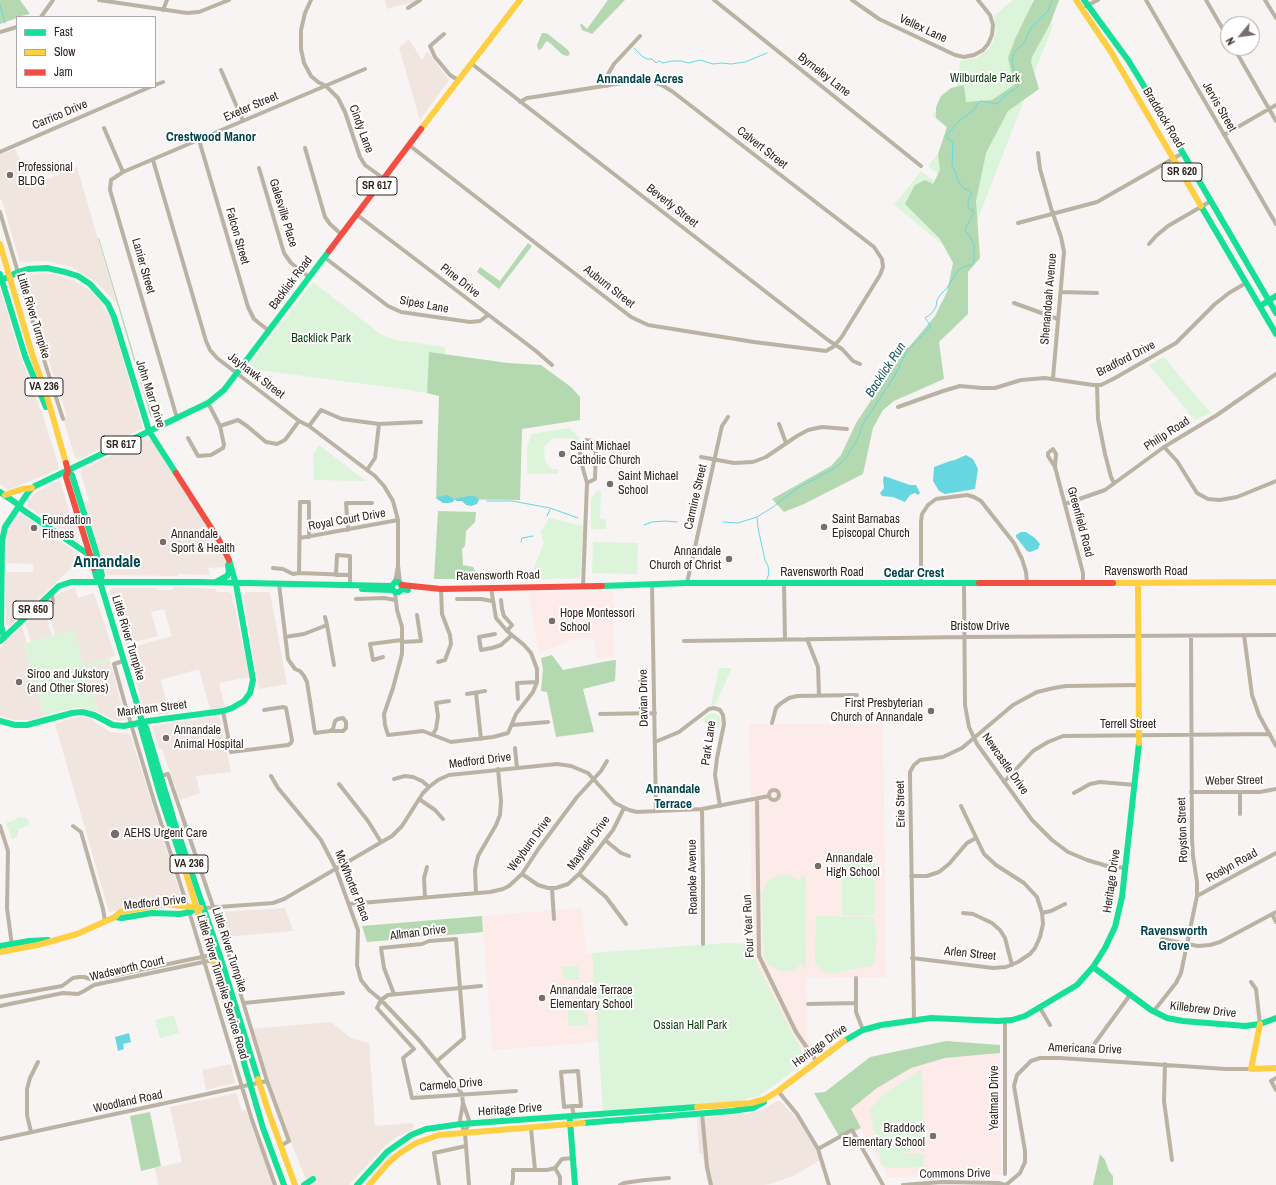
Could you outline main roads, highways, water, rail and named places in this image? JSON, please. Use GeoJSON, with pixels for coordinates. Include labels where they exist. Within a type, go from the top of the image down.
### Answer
{"type":"FeatureCollection","features":[{"type":"Feature","properties":{"kind":"main road","name":"Backlick Road"},"geometry":{"type":"LineString","coordinates":[[2,531],[32,488],[208,403],[224,390],[383,178],[520,0]]}},
{"type":"Feature","properties":{"kind":"main road","name":"Braddock Road"},"geometry":{"type":"LineString","coordinates":[[1076,0],[1084,7],[1128,60],[1276,313]]}},
{"type":"Feature","properties":{"kind":"main road","name":"Braddock Road"},"geometry":{"type":"LineString","coordinates":[[1084,0],[1084,7],[1276,334]]}},
{"type":"Feature","properties":{"kind":"main road","name":"Little River Turnpike"},"geometry":{"type":"LineString","coordinates":[[0,244],[33,357],[46,393],[68,471],[72,475],[96,552],[102,575],[100,582]]}},
{"type":"Feature","properties":{"kind":"main road","name":"John Marr Drive"},"geometry":{"type":"LineString","coordinates":[[1,278],[28,269],[43,268],[78,276],[90,284],[102,296],[114,317],[149,431],[213,530],[227,555],[236,584]]}},
{"type":"Feature","properties":{"kind":"main road","name":"Little River Turnpike"},"geometry":{"type":"LineString","coordinates":[[1,278],[25,356],[38,391],[52,418]]}},
{"type":"Feature","properties":{"kind":"main road"},"geometry":{"type":"LineString","coordinates":[[1260,306],[1276,296]]}},
{"type":"Feature","properties":{"kind":"main road"},"geometry":{"type":"LineString","coordinates":[[17,332],[23,336],[33,357]]}},
{"type":"Feature","properties":{"kind":"main road","name":"Little River Turnpike"},"geometry":{"type":"LineString","coordinates":[[68,471],[66,477],[96,576],[100,582],[142,722],[146,726],[161,776],[163,794]]}},
{"type":"Feature","properties":{"kind":"main road"},"geometry":{"type":"LineString","coordinates":[[2,494],[32,488]]}},
{"type":"Feature","properties":{"kind":"main road"},"geometry":{"type":"LineString","coordinates":[[2,494],[91,556]]}},
{"type":"Feature","properties":{"kind":"main road"},"geometry":{"type":"LineString","coordinates":[[2,531],[2,640]]}},
{"type":"Feature","properties":{"kind":"main road"},"geometry":{"type":"LineString","coordinates":[[214,582],[225,578],[228,574],[227,555]]}},
{"type":"Feature","properties":{"kind":"main road","name":"SR 650"},"geometry":{"type":"LineString","coordinates":[[2,640],[44,599],[60,586],[68,582],[100,582]]}},
{"type":"Feature","properties":{"kind":"main road","name":"Ravensworth Road"},"geometry":{"type":"LineString","coordinates":[[100,582],[214,582],[236,584],[350,585],[397,587],[428,591],[441,589],[687,583],[964,584],[1276,582]]}},
{"type":"Feature","properties":{"kind":"main road","name":"Heritage Drive"},"geometry":{"type":"LineString","coordinates":[[357,1185],[387,1152],[411,1135],[426,1129],[469,1123],[571,1116],[702,1110],[732,1111],[753,1108],[766,1101],[851,1036],[862,1030],[914,1019],[944,1018],[1005,1021],[1019,1018],[1040,1008],[1077,985],[1093,967],[1105,948],[1115,927],[1122,897],[1135,785],[1139,735],[1138,583]]}},
{"type":"Feature","properties":{"kind":"main road","name":"Markham Street"},"geometry":{"type":"LineString","coordinates":[[0,722],[15,725],[27,725],[72,713],[82,712],[94,715],[113,725],[124,726],[142,722],[223,711],[235,707],[244,701],[250,693],[253,677],[236,584]]}},
{"type":"Feature","properties":{"kind":"main road","name":"Little River Turnpike"},"geometry":{"type":"LineString","coordinates":[[142,722],[141,728],[280,1146],[295,1185]]}},
{"type":"Feature","properties":{"kind":"main road","name":"Medford Drive"},"geometry":{"type":"LineString","coordinates":[[0,952],[29,940],[54,940],[77,934],[114,917],[120,912],[151,905],[165,904],[189,909],[201,908]]}},
{"type":"Feature","properties":{"kind":"main road","name":"Little River Turnpike"},"geometry":{"type":"LineString","coordinates":[[201,908],[212,957],[266,1140],[284,1185]]}},
{"type":"Feature","properties":{"kind":"main road","name":"Medford Drive"},"geometry":{"type":"LineString","coordinates":[[0,946],[12,947]]}},
{"type":"Feature","properties":{"kind":"main road","name":"Killebrew Drive"},"geometry":{"type":"LineString","coordinates":[[1093,967],[1153,1012],[1167,1018],[1183,1021],[1245,1026],[1260,1024],[1276,1018]]}},
{"type":"Feature","properties":{"kind":"main road","name":"Americana Drive"},"geometry":{"type":"LineString","coordinates":[[1260,1024],[1251,1069],[1276,1068]]}},
{"type":"Feature","properties":{"kind":"main road","name":"Heritage Drive"},"geometry":{"type":"LineString","coordinates":[[369,1185],[394,1158],[416,1143],[434,1136],[465,1132],[531,1128],[702,1110]]}},
{"type":"Feature","properties":{"kind":"main road"},"geometry":{"type":"LineString","coordinates":[[571,1116],[570,1124],[576,1185]]}},
{"type":"Feature","properties":{"kind":"main road"},"geometry":{"type":"LineString","coordinates":[[304,1185],[313,1179]]}},
{"type":"Feature","properties":{"kind":"water"},"geometry":{"type":"Polygon","coordinates":[[[966,455],[973,459],[978,469],[975,489],[945,494],[939,491],[933,481],[934,467],[966,455]]]}},
{"type":"Feature","properties":{"kind":"water"},"geometry":{"type":"Polygon","coordinates":[[[884,476],[910,485],[916,485],[920,493],[918,495],[915,493],[910,495],[905,502],[893,497],[882,496],[880,493],[884,488],[884,476]]]}},
{"type":"Feature","properties":{"kind":"water"},"geometry":{"type":"Polygon","coordinates":[[[447,495],[454,499],[474,496],[479,499],[477,504],[471,506],[466,505],[462,501],[456,501],[455,499],[453,502],[443,503],[437,499],[438,497],[447,495]]]}},
{"type":"Feature","properties":{"kind":"water"},"geometry":{"type":"Polygon","coordinates":[[[1021,532],[1026,532],[1035,538],[1040,544],[1038,549],[1030,552],[1027,551],[1016,537],[1016,535],[1021,532]]]}},
{"type":"Feature","properties":{"kind":"water"},"geometry":{"type":"Polygon","coordinates":[[[129,1033],[131,1042],[123,1044],[124,1049],[118,1051],[115,1037],[129,1033]]]}},
{"type":"Feature","properties":{"kind":"waterway","name":"Backlick Run"},"geometry":{"type":"LineString","coordinates":[[766,581],[769,574],[768,566],[765,560],[757,517],[773,507],[796,489],[839,465],[848,455],[859,436],[863,424],[895,375],[907,351],[931,326],[925,318],[931,314],[936,307],[937,300],[940,295],[947,288],[958,270],[974,263],[974,244],[965,231],[974,212],[973,210],[969,209],[968,206],[968,199],[972,194],[969,190],[964,189],[957,179],[956,173],[952,166],[953,142],[946,136],[959,121],[975,109],[977,104],[981,101],[997,104],[1007,94],[1017,88],[1018,86],[1012,61],[1013,55],[1015,51],[1024,43],[1031,28],[1048,11],[1052,0]]}},
{"type":"Feature","properties":{"kind":"waterway"},"geometry":{"type":"LineString","coordinates":[[0,5],[5,23]]}},
{"type":"Feature","properties":{"kind":"waterway"},"geometry":{"type":"LineString","coordinates":[[634,48],[643,57],[652,59],[656,63],[659,61],[663,63],[672,61],[688,63],[700,60],[713,64],[731,64],[745,62],[767,53]]}},
{"type":"Feature","properties":{"kind":"waterway"},"geometry":{"type":"LineString","coordinates":[[487,501],[512,501],[550,508],[578,518]]}},
{"type":"Feature","properties":{"kind":"waterway"},"geometry":{"type":"LineString","coordinates":[[547,516],[550,509]]}},
{"type":"Feature","properties":{"kind":"waterway"},"geometry":{"type":"LineString","coordinates":[[723,522],[738,523],[757,517]]}},
{"type":"Feature","properties":{"kind":"waterway"},"geometry":{"type":"LineString","coordinates":[[644,525],[652,522],[677,522]]}},
{"type":"Feature","properties":{"kind":"waterway"},"geometry":{"type":"LineString","coordinates":[[521,542],[522,538],[533,536]]}},
{"type":"Feature","properties":{"kind":"place","name":"Professional BLDG"},"geometry":{"type":"Point","coordinates":[10,175]}},
{"type":"Feature","properties":{"kind":"place","name":"Saint Michael Catholic Church"},"geometry":{"type":"Point","coordinates":[562,454]}},
{"type":"Feature","properties":{"kind":"place","name":"Saint Michael School"},"geometry":{"type":"Point","coordinates":[610,484]}},
{"type":"Feature","properties":{"kind":"place","name":"Saint Barnabas Episcopal Church"},"geometry":{"type":"Point","coordinates":[824,527]}},
{"type":"Feature","properties":{"kind":"place","name":"Foundation Fitness"},"geometry":{"type":"Point","coordinates":[34,528]}},
{"type":"Feature","properties":{"kind":"place","name":"Annandale Sport & Health"},"geometry":{"type":"Point","coordinates":[163,542]}},
{"type":"Feature","properties":{"kind":"place","name":"Annandale Church of Christ"},"geometry":{"type":"Point","coordinates":[729,559]}},
{"type":"Feature","properties":{"kind":"place","name":"Hope Montessori School"},"geometry":{"type":"Point","coordinates":[552,621]}},
{"type":"Feature","properties":{"kind":"place","name":"Siroo and Jukstory (and Other Stores)"},"geometry":{"type":"Point","coordinates":[19,682]}},
{"type":"Feature","properties":{"kind":"place","name":"First Presbyterian Church of Annandale"},"geometry":{"type":"Point","coordinates":[931,711]}},
{"type":"Feature","properties":{"kind":"place","name":"Annandale Animal Hospital"},"geometry":{"type":"Point","coordinates":[166,738]}},
{"type":"Feature","properties":{"kind":"place","name":"AEHS Urgent Care"},"geometry":{"type":"Point","coordinates":[115,834]}},
{"type":"Feature","properties":{"kind":"place","name":"Annandale High School"},"geometry":{"type":"Point","coordinates":[818,866]}},
{"type":"Feature","properties":{"kind":"place","name":"Annandale Terrace Elementary School"},"geometry":{"type":"Point","coordinates":[542,998]}},
{"type":"Feature","properties":{"kind":"place","name":"Braddock Elementary School"},"geometry":{"type":"Point","coordinates":[933,1136]}},
{"type":"Feature","properties":{"kind":"district","name":"Annandale Acres"},"geometry":{"type":"Point","coordinates":[640,80]}},
{"type":"Feature","properties":{"kind":"district","name":"Crestwood Manor"},"geometry":{"type":"Point","coordinates":[211,138]}},
{"type":"Feature","properties":{"kind":"district","name":"Annandale"},"geometry":{"type":"Point","coordinates":[107,563]}},
{"type":"Feature","properties":{"kind":"district","name":"Cedar Crest"},"geometry":{"type":"Point","coordinates":[914,574]}},
{"type":"Feature","properties":{"kind":"district","name":"Annandale Terrace"},"geometry":{"type":"Point","coordinates":[673,798]}},
{"type":"Feature","properties":{"kind":"district","name":"Ravensworth Grove"},"geometry":{"type":"Point","coordinates":[1174,940]}},
{"type":"Feature","properties":{"kind":"park label","name":"Wilburdale Park"},"geometry":{"type":"Point","coordinates":[985,79]}},
{"type":"Feature","properties":{"kind":"park label","name":"Backlick Park"},"geometry":{"type":"Point","coordinates":[321,339]}},
{"type":"Feature","properties":{"kind":"park label","name":"Ossian Hall Park"},"geometry":{"type":"Point","coordinates":[690,1026]}}]}
